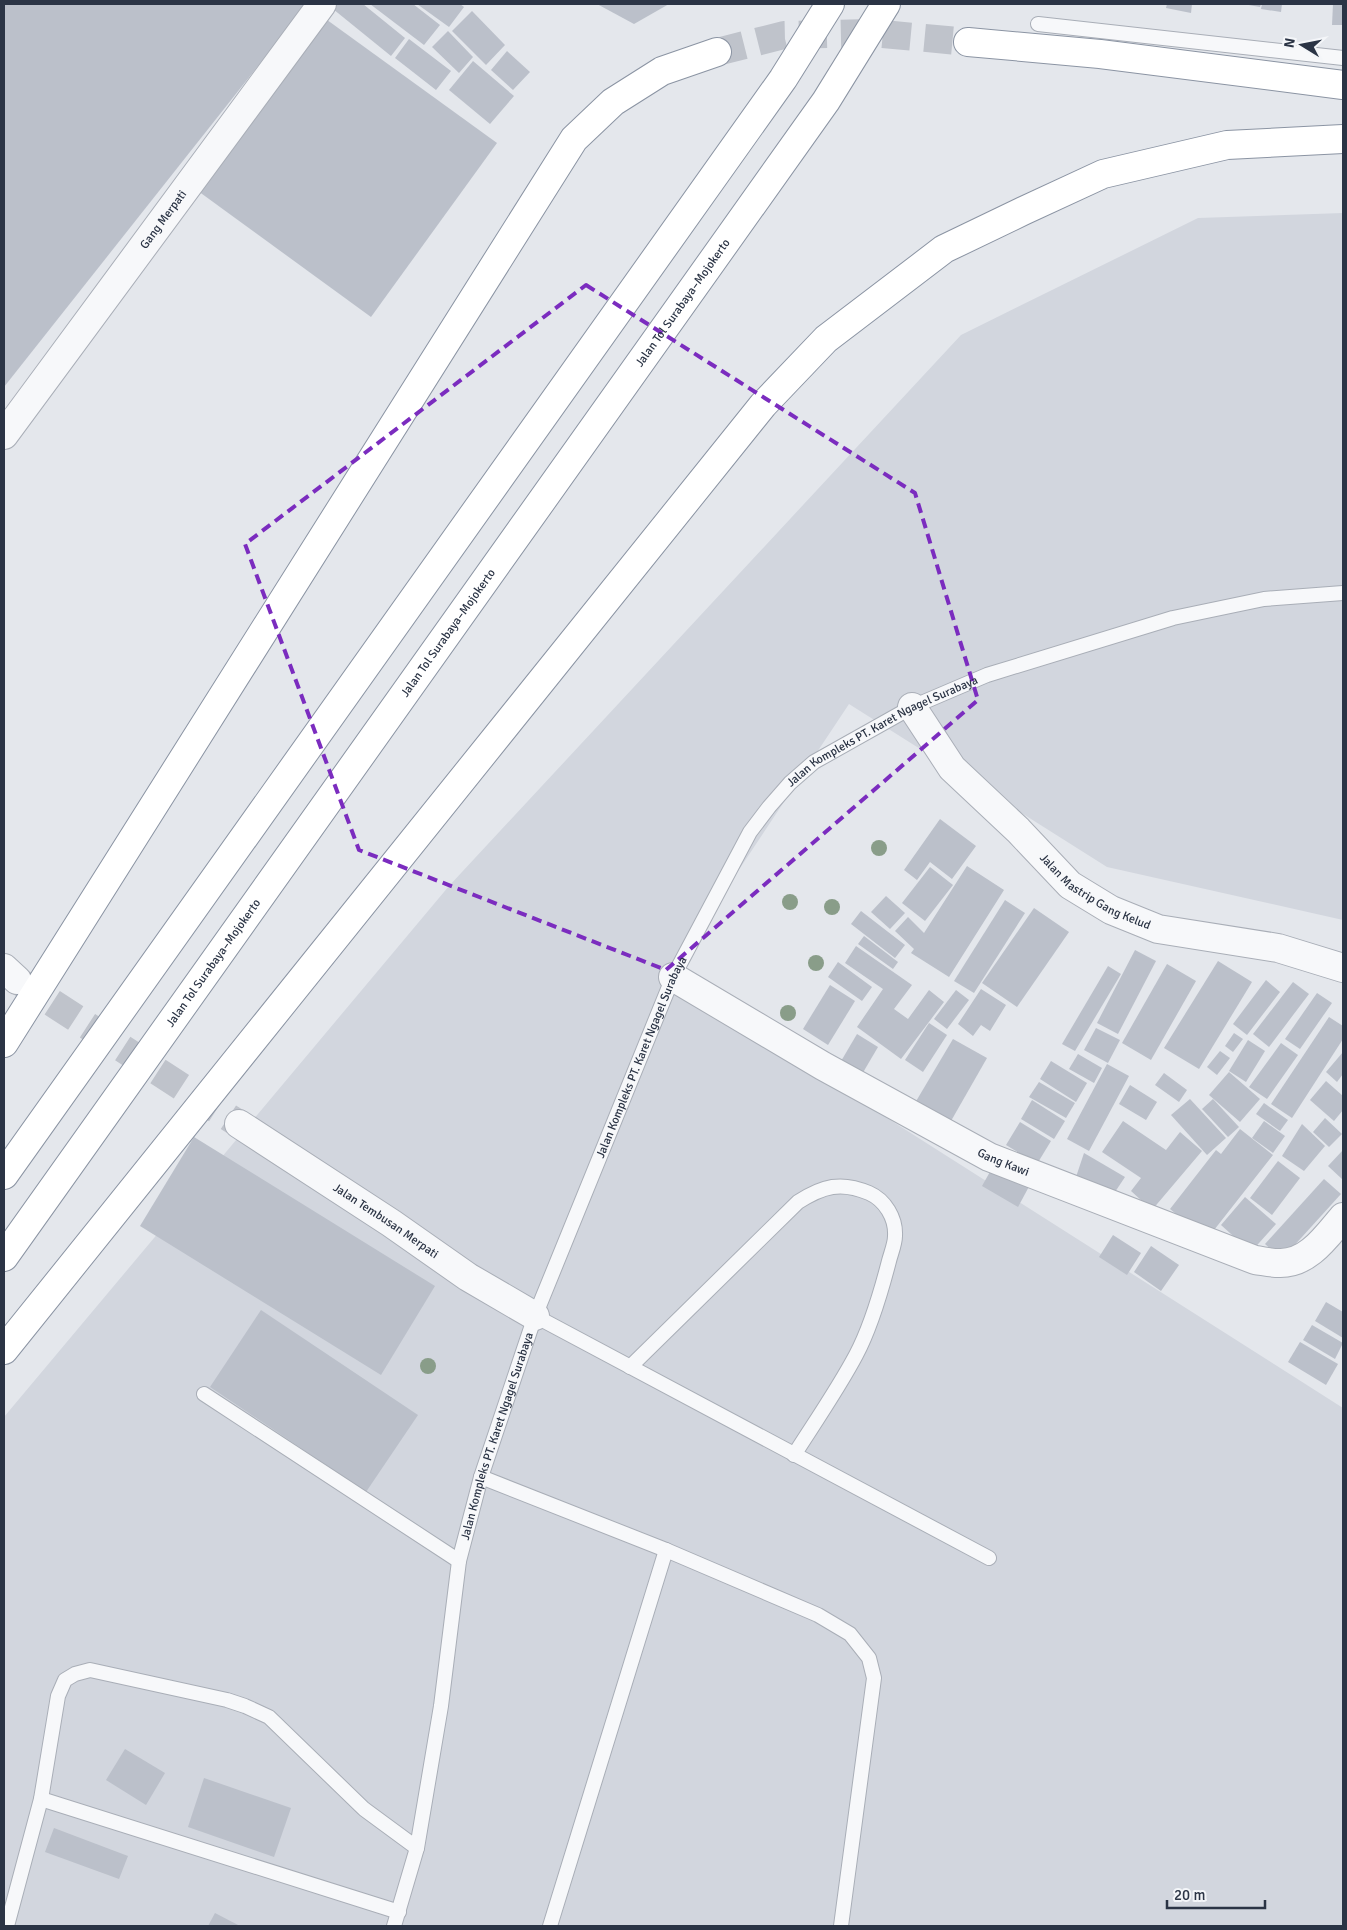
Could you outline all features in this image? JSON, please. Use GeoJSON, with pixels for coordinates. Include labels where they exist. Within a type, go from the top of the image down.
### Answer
{"type":"FeatureCollection","features":[{"type":"Feature","properties":{"kind":"highway"},"geometry":{"type":"LineString","coordinates":[[4,1175],[783,79],[830,4]]}},
{"type":"Feature","properties":{"kind":"highway","name":"Jalan Tol Surabaya–Mojokerto"},"geometry":{"type":"LineString","coordinates":[[4,1257],[814,117],[886,4]]}},
{"type":"Feature","properties":{"kind":"highway"},"geometry":{"type":"LineString","coordinates":[[968,42],[1100,54],[1343,85]]}},
{"type":"Feature","properties":{"kind":"highway"},"geometry":{"type":"LineString","coordinates":[[4,1043],[574,139],[613,102],[662,71],[717,52]]}},
{"type":"Feature","properties":{"kind":"highway"},"geometry":{"type":"LineString","coordinates":[[4,1350],[763,405],[826,339],[944,249],[1103,174],[1228,145],[1343,139]]}},
{"type":"Feature","properties":{"kind":"street","name":"Gang Merpati"},"geometry":{"type":"LineString","coordinates":[[4,435],[322,4]]}},
{"type":"Feature","properties":{"kind":"street","name":"Jalan Mastrip Gang Kelud"},"geometry":{"type":"LineString","coordinates":[[912,707],[952,768],[1018,830],[1070,885],[1102,905],[1158,929],[1278,948],[1343,968]]}},
{"type":"Feature","properties":{"kind":"street","name":"Gang Kawi"},"geometry":{"type":"LineString","coordinates":[[673,977],[823,1066],[989,1157],[1255,1260],[1279,1263],[1296,1261],[1314,1250],[1343,1216]]}},
{"type":"Feature","properties":{"kind":"street","name":"Jalan Tembusan Merpati"},"geometry":{"type":"LineString","coordinates":[[239,1124],[391,1223],[468,1277],[535,1316]]}},
{"type":"Feature","properties":{"kind":"lane"},"geometry":{"type":"LineString","coordinates":[[1038,24],[1343,58]]}},
{"type":"Feature","properties":{"kind":"lane","name":"Jalan Kompleks PT. Karet Ngagel Surabaya"},"geometry":{"type":"LineString","coordinates":[[394,1926],[417,1848],[442,1706],[459,1561],[481,1478],[535,1316],[673,977],[750,832],[790,783],[814,762],[912,707],[987,675],[1173,618],[1264,599],[1343,593]]}},
{"type":"Feature","properties":{"kind":"lane"},"geometry":{"type":"LineString","coordinates":[[630,1367],[798,1202],[813,1192],[831,1186],[853,1187],[871,1194],[884,1203],[892,1218],[895,1235],[881,1293],[857,1354],[794,1455]]}},
{"type":"Feature","properties":{"kind":"lane"},"geometry":{"type":"LineString","coordinates":[[535,1316],[989,1558]]}},
{"type":"Feature","properties":{"kind":"lane"},"geometry":{"type":"LineString","coordinates":[[204,1394],[459,1561]]}},
{"type":"Feature","properties":{"kind":"lane"},"geometry":{"type":"LineString","coordinates":[[481,1478],[666,1550],[818,1615],[850,1634],[869,1658],[874,1678],[841,1926]]}},
{"type":"Feature","properties":{"kind":"lane"},"geometry":{"type":"LineString","coordinates":[[550,1926],[666,1550]]}},
{"type":"Feature","properties":{"kind":"lane"},"geometry":{"type":"LineString","coordinates":[[6,1926],[41,1799],[58,1696],[65,1680],[75,1674],[90,1670],[226,1700],[269,1716],[364,1809],[417,1848]]}},
{"type":"Feature","properties":{"kind":"lane"},"geometry":{"type":"LineString","coordinates":[[41,1799],[399,1912]]}},
{"type":"Feature","properties":{"kind":"highlighted area"},"geometry":{"type":"Polygon","coordinates":[[[586,285],[915,493],[978,700],[666,970],[359,850],[245,544],[586,285]]]}},
{"type":"Feature","properties":{"kind":"shaded area"},"geometry":{"type":"Polygon","coordinates":[[[1343,213],[1343,920],[1107,867],[849,704],[667,978],[1343,1408],[1343,1926],[4,1926],[4,1417],[449,886],[961,335],[1198,218],[1343,213]]]}},
{"type":"Feature","properties":{"kind":"building"},"geometry":{"type":"Polygon","coordinates":[[[4,4],[307,4],[4,387],[4,4]]]}},
{"type":"Feature","properties":{"kind":"building"},"geometry":{"type":"Polygon","coordinates":[[[337,4],[363,4],[405,38],[391,56],[333,9],[337,4]]]}},
{"type":"Feature","properties":{"kind":"building"},"geometry":{"type":"Polygon","coordinates":[[[370,4],[413,4],[440,25],[424,45],[370,4]]]}},
{"type":"Feature","properties":{"kind":"building"},"geometry":{"type":"Polygon","coordinates":[[[417,4],[460,4],[464,7],[449,27],[417,4]]]}},
{"type":"Feature","properties":{"kind":"building"},"geometry":{"type":"Polygon","coordinates":[[[597,4],[669,4],[634,24],[597,4]]]}},
{"type":"Feature","properties":{"kind":"building"},"geometry":{"type":"Polygon","coordinates":[[[1167,4],[1192,4],[1191,13],[1166,8],[1167,4]]]}},
{"type":"Feature","properties":{"kind":"building"},"geometry":{"type":"Polygon","coordinates":[[[1243,4],[1261,4],[1260,7],[1243,4]]]}},
{"type":"Feature","properties":{"kind":"building"},"geometry":{"type":"Polygon","coordinates":[[[1262,4],[1282,4],[1281,12],[1261,9],[1262,4]]]}},
{"type":"Feature","properties":{"kind":"building"},"geometry":{"type":"Polygon","coordinates":[[[1333,4],[1343,4],[1343,25],[1332,25],[1333,4]]]}},
{"type":"Feature","properties":{"kind":"building"},"geometry":{"type":"Polygon","coordinates":[[[472,11],[505,45],[486,65],[452,31],[472,11]]]}},
{"type":"Feature","properties":{"kind":"building"},"geometry":{"type":"Polygon","coordinates":[[[323,17],[497,143],[371,317],[198,191],[323,17]]]}},
{"type":"Feature","properties":{"kind":"building"},"geometry":{"type":"Polygon","coordinates":[[[448,31],[473,57],[459,73],[432,47],[448,31]]]}},
{"type":"Feature","properties":{"kind":"building"},"geometry":{"type":"Polygon","coordinates":[[[409,39],[451,71],[436,90],[395,58],[409,39]]]}},
{"type":"Feature","properties":{"kind":"building"},"geometry":{"type":"Polygon","coordinates":[[[507,51],[530,72],[513,90],[491,70],[507,51]]]}},
{"type":"Feature","properties":{"kind":"building"},"geometry":{"type":"Polygon","coordinates":[[[473,61],[514,96],[490,124],[449,90],[473,61]]]}},
{"type":"Feature","properties":{"kind":"building"},"geometry":{"type":"Polygon","coordinates":[[[940,819],[976,846],[952,879],[930,862],[917,880],[904,870],[940,819]]]}},
{"type":"Feature","properties":{"kind":"building"},"geometry":{"type":"Polygon","coordinates":[[[967,866],[1004,890],[949,977],[911,953],[914,949],[895,931],[908,917],[924,933],[967,866]]]}},
{"type":"Feature","properties":{"kind":"building"},"geometry":{"type":"Polygon","coordinates":[[[930,867],[953,885],[925,921],[902,903],[930,867]]]}},
{"type":"Feature","properties":{"kind":"building"},"geometry":{"type":"Polygon","coordinates":[[[886,896],[905,913],[890,929],[871,912],[886,896]]]}},
{"type":"Feature","properties":{"kind":"building"},"geometry":{"type":"Polygon","coordinates":[[[1005,900],[1025,913],[974,993],[954,981],[1005,900]]]}},
{"type":"Feature","properties":{"kind":"building"},"geometry":{"type":"Polygon","coordinates":[[[1034,908],[1069,932],[1017,1007],[982,983],[1034,908]]]}},
{"type":"Feature","properties":{"kind":"building"},"geometry":{"type":"Polygon","coordinates":[[[861,911],[905,945],[895,958],[851,924],[861,911]]]}},
{"type":"Feature","properties":{"kind":"building"},"geometry":{"type":"Polygon","coordinates":[[[864,936],[898,962],[893,969],[858,944],[864,936]]]}},
{"type":"Feature","properties":{"kind":"building"},"geometry":{"type":"Polygon","coordinates":[[[856,946],[912,985],[894,1009],[908,1019],[929,990],[944,1002],[901,1059],[857,1027],[883,989],[845,963],[856,946]]]}},
{"type":"Feature","properties":{"kind":"building"},"geometry":{"type":"Polygon","coordinates":[[[1135,950],[1156,961],[1118,1034],[1097,1023],[1135,950]]]}},
{"type":"Feature","properties":{"kind":"building"},"geometry":{"type":"Polygon","coordinates":[[[1218,961],[1252,982],[1199,1069],[1164,1048],[1218,961]]]}},
{"type":"Feature","properties":{"kind":"building"},"geometry":{"type":"Polygon","coordinates":[[[838,962],[872,987],[862,1001],[828,977],[838,962]]]}},
{"type":"Feature","properties":{"kind":"building"},"geometry":{"type":"Polygon","coordinates":[[[1167,964],[1196,981],[1151,1060],[1122,1043],[1167,964]]]}},
{"type":"Feature","properties":{"kind":"building"},"geometry":{"type":"Polygon","coordinates":[[[1108,966],[1121,974],[1075,1051],[1062,1044],[1108,966]]]}},
{"type":"Feature","properties":{"kind":"building"},"geometry":{"type":"Polygon","coordinates":[[[1266,980],[1280,992],[1247,1035],[1233,1024],[1266,980]]]}},
{"type":"Feature","properties":{"kind":"building"},"geometry":{"type":"Polygon","coordinates":[[[1293,982],[1309,994],[1269,1047],[1253,1034],[1293,982]]]}},
{"type":"Feature","properties":{"kind":"building"},"geometry":{"type":"Polygon","coordinates":[[[830,985],[855,1001],[828,1045],[803,1029],[830,985]]]}},
{"type":"Feature","properties":{"kind":"building"},"geometry":{"type":"Polygon","coordinates":[[[981,989],[1006,1005],[990,1031],[981,1025],[973,1036],[958,1024],[981,989]]]}},
{"type":"Feature","properties":{"kind":"building"},"geometry":{"type":"Polygon","coordinates":[[[956,990],[969,1000],[947,1029],[934,1019],[956,990]]]}},
{"type":"Feature","properties":{"kind":"building"},"geometry":{"type":"Polygon","coordinates":[[[1317,993],[1332,1003],[1300,1049],[1285,1039],[1317,993]]]}},
{"type":"Feature","properties":{"kind":"building"},"geometry":{"type":"Polygon","coordinates":[[[1329,1017],[1343,1026],[1343,1039],[1292,1118],[1271,1104],[1329,1017]]]}},
{"type":"Feature","properties":{"kind":"building"},"geometry":{"type":"Polygon","coordinates":[[[929,1023],[947,1035],[923,1072],[905,1060],[929,1023]]]}},
{"type":"Feature","properties":{"kind":"building"},"geometry":{"type":"Polygon","coordinates":[[[1096,1028],[1120,1040],[1108,1063],[1084,1050],[1096,1028]]]}},
{"type":"Feature","properties":{"kind":"building"},"geometry":{"type":"Polygon","coordinates":[[[1234,1033],[1243,1039],[1233,1052],[1225,1046],[1234,1033]]]}},
{"type":"Feature","properties":{"kind":"building"},"geometry":{"type":"Polygon","coordinates":[[[857,1034],[878,1047],[858,1081],[837,1068],[857,1034]]]}},
{"type":"Feature","properties":{"kind":"building"},"geometry":{"type":"Polygon","coordinates":[[[953,1039],[987,1058],[947,1128],[912,1108],[953,1039]]]}},
{"type":"Feature","properties":{"kind":"building"},"geometry":{"type":"Polygon","coordinates":[[[1248,1040],[1265,1051],[1246,1082],[1229,1071],[1248,1040]]]}},
{"type":"Feature","properties":{"kind":"building"},"geometry":{"type":"Polygon","coordinates":[[[1281,1043],[1298,1055],[1267,1099],[1249,1087],[1281,1043]]]}},
{"type":"Feature","properties":{"kind":"building"},"geometry":{"type":"Polygon","coordinates":[[[1220,1051],[1230,1058],[1217,1075],[1207,1067],[1220,1051]]]}},
{"type":"Feature","properties":{"kind":"building"},"geometry":{"type":"Polygon","coordinates":[[[1343,1052],[1343,1074],[1337,1082],[1326,1072],[1343,1052]]]}},
{"type":"Feature","properties":{"kind":"building"},"geometry":{"type":"Polygon","coordinates":[[[1078,1054],[1102,1068],[1094,1083],[1069,1069],[1078,1054]]]}},
{"type":"Feature","properties":{"kind":"building"},"geometry":{"type":"Polygon","coordinates":[[[1051,1061],[1087,1083],[1076,1102],[1040,1079],[1051,1061]]]}},
{"type":"Feature","properties":{"kind":"building"},"geometry":{"type":"Polygon","coordinates":[[[1107,1064],[1129,1076],[1089,1151],[1067,1139],[1107,1064]]]}},
{"type":"Feature","properties":{"kind":"building"},"geometry":{"type":"Polygon","coordinates":[[[1229,1072],[1260,1099],[1240,1122],[1209,1095],[1229,1072]]]}},
{"type":"Feature","properties":{"kind":"building"},"geometry":{"type":"Polygon","coordinates":[[[1164,1073],[1187,1090],[1179,1102],[1155,1085],[1164,1073]]]}},
{"type":"Feature","properties":{"kind":"building"},"geometry":{"type":"Polygon","coordinates":[[[1326,1081],[1343,1096],[1343,1110],[1334,1121],[1310,1100],[1326,1081]]]}},
{"type":"Feature","properties":{"kind":"building"},"geometry":{"type":"Polygon","coordinates":[[[1039,1082],[1075,1103],[1066,1118],[1029,1097],[1039,1082]]]}},
{"type":"Feature","properties":{"kind":"building"},"geometry":{"type":"Polygon","coordinates":[[[1130,1085],[1157,1102],[1146,1120],[1119,1104],[1130,1085]]]}},
{"type":"Feature","properties":{"kind":"building"},"geometry":{"type":"Polygon","coordinates":[[[1190,1099],[1226,1138],[1207,1155],[1171,1115],[1190,1099]]]}},
{"type":"Feature","properties":{"kind":"building"},"geometry":{"type":"Polygon","coordinates":[[[1213,1099],[1239,1127],[1228,1137],[1202,1109],[1213,1099]]]}},
{"type":"Feature","properties":{"kind":"building"},"geometry":{"type":"Polygon","coordinates":[[[1032,1100],[1065,1121],[1054,1139],[1021,1119],[1032,1100]]]}},
{"type":"Feature","properties":{"kind":"building"},"geometry":{"type":"Polygon","coordinates":[[[1264,1103],[1288,1120],[1280,1131],[1256,1114],[1264,1103]]]}},
{"type":"Feature","properties":{"kind":"building"},"geometry":{"type":"Polygon","coordinates":[[[1325,1118],[1342,1134],[1329,1147],[1313,1132],[1325,1118]]]}},
{"type":"Feature","properties":{"kind":"building"},"geometry":{"type":"Polygon","coordinates":[[[1123,1121],[1166,1150],[1180,1132],[1202,1151],[1152,1210],[1131,1191],[1141,1178],[1102,1152],[1123,1121]]]}},
{"type":"Feature","properties":{"kind":"building"},"geometry":{"type":"Polygon","coordinates":[[[1264,1121],[1285,1136],[1273,1153],[1252,1138],[1264,1121]]]}},
{"type":"Feature","properties":{"kind":"building"},"geometry":{"type":"Polygon","coordinates":[[[1020,1122],[1051,1141],[1037,1164],[1006,1145],[1020,1122]]]}},
{"type":"Feature","properties":{"kind":"building"},"geometry":{"type":"Polygon","coordinates":[[[1302,1124],[1325,1146],[1304,1171],[1282,1156],[1302,1124]]]}},
{"type":"Feature","properties":{"kind":"building"},"geometry":{"type":"Polygon","coordinates":[[[1240,1129],[1273,1155],[1207,1239],[1170,1209],[1216,1150],[1221,1154],[1240,1129]]]}},
{"type":"Feature","properties":{"kind":"building"},"geometry":{"type":"Polygon","coordinates":[[[194,1137],[435,1286],[381,1375],[140,1226],[194,1137]]]}},
{"type":"Feature","properties":{"kind":"building"},"geometry":{"type":"Polygon","coordinates":[[[1343,1150],[1343,1180],[1328,1166],[1343,1150]]]}},
{"type":"Feature","properties":{"kind":"building"},"geometry":{"type":"Polygon","coordinates":[[[1084,1153],[1125,1177],[1109,1201],[1076,1177],[1084,1153]]]}},
{"type":"Feature","properties":{"kind":"building"},"geometry":{"type":"Polygon","coordinates":[[[996,1161],[1032,1181],[1018,1207],[982,1186],[996,1161]]]}},
{"type":"Feature","properties":{"kind":"building"},"geometry":{"type":"Polygon","coordinates":[[[1278,1161],[1300,1178],[1272,1215],[1250,1198],[1278,1161]]]}},
{"type":"Feature","properties":{"kind":"building"},"geometry":{"type":"Polygon","coordinates":[[[1324,1179],[1341,1194],[1282,1259],[1265,1244],[1324,1179]]]}},
{"type":"Feature","properties":{"kind":"building"},"geometry":{"type":"Polygon","coordinates":[[[1245,1197],[1276,1224],[1251,1252],[1221,1225],[1245,1197]]]}},
{"type":"Feature","properties":{"kind":"building"},"geometry":{"type":"Polygon","coordinates":[[[1113,1235],[1141,1253],[1127,1275],[1099,1257],[1113,1235]]]}},
{"type":"Feature","properties":{"kind":"building"},"geometry":{"type":"Polygon","coordinates":[[[1151,1246],[1179,1265],[1161,1291],[1134,1272],[1151,1246]]]}},
{"type":"Feature","properties":{"kind":"building"},"geometry":{"type":"Polygon","coordinates":[[[1326,1302],[1343,1312],[1343,1338],[1315,1321],[1326,1302]]]}},
{"type":"Feature","properties":{"kind":"building"},"geometry":{"type":"Polygon","coordinates":[[[261,1310],[418,1415],[366,1492],[210,1387],[261,1310]]]}},
{"type":"Feature","properties":{"kind":"building"},"geometry":{"type":"Polygon","coordinates":[[[1312,1325],[1343,1343],[1335,1359],[1303,1340],[1312,1325]]]}},
{"type":"Feature","properties":{"kind":"building"},"geometry":{"type":"Polygon","coordinates":[[[1300,1342],[1338,1364],[1326,1385],[1288,1362],[1300,1342]]]}},
{"type":"Feature","properties":{"kind":"building"},"geometry":{"type":"Polygon","coordinates":[[[125,1749],[165,1773],[146,1805],[106,1780],[125,1749]]]}},
{"type":"Feature","properties":{"kind":"building"},"geometry":{"type":"Polygon","coordinates":[[[204,1778],[291,1808],[274,1857],[188,1827],[204,1778]]]}},
{"type":"Feature","properties":{"kind":"building"},"geometry":{"type":"Polygon","coordinates":[[[54,1828],[128,1856],[119,1879],[45,1852],[54,1828]]]}},
{"type":"Feature","properties":{"kind":"building"},"geometry":{"type":"Polygon","coordinates":[[[215,1913],[240,1926],[208,1926],[215,1913]]]}},
{"type":"Feature","properties":{"kind":"tunnel"},"geometry":{"type":"LineString","coordinates":[[717,52],[784,35],[872,33],[968,42]]}},
{"type":"Feature","properties":{"kind":"tunnel"},"geometry":{"type":"LineString","coordinates":[[17,980],[239,1124]]}}]}
